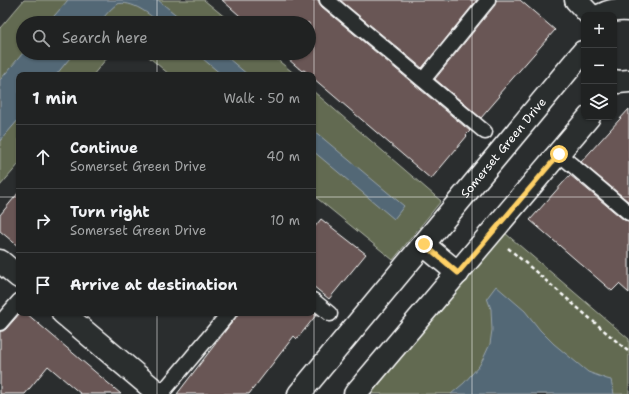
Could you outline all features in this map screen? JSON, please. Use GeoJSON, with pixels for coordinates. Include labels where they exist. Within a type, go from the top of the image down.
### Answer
{"type":"FeatureCollection","features":[{"type":"Feature","properties":{"kind":"street"},"geometry":{"type":"LineString","coordinates":[[576,0],[587,12]]}},
{"type":"Feature","properties":{"kind":"street"},"geometry":{"type":"LineString","coordinates":[[606,12],[618,9],[629,10]]}},
{"type":"Feature","properties":{"kind":"street","name":"Somerset Green Drive"},"geometry":{"type":"LineString","coordinates":[[299,394],[581,57]]}},
{"type":"Feature","properties":{"kind":"street"},"geometry":{"type":"LineString","coordinates":[[356,394],[587,120]]}},
{"type":"Feature","properties":{"kind":"street"},"geometry":{"type":"LineString","coordinates":[[424,244],[458,273]]}},
{"type":"Feature","properties":{"kind":"street"},"geometry":{"type":"LineString","coordinates":[[0,261],[16,274]]}},
{"type":"Feature","properties":{"kind":"street"},"geometry":{"type":"LineString","coordinates":[[67,316],[160,394]]}},
{"type":"Feature","properties":{"kind":"lane"},"geometry":{"type":"LineString","coordinates":[[327,0],[485,132]]}},
{"type":"Feature","properties":{"kind":"lane"},"geometry":{"type":"LineString","coordinates":[[423,80],[488,0]]}},
{"type":"Feature","properties":{"kind":"lane"},"geometry":{"type":"LineString","coordinates":[[559,154],[629,213]]}},
{"type":"Feature","properties":{"kind":"lane"},"geometry":{"type":"LineString","coordinates":[[316,302],[330,314]]}},
{"type":"Feature","properties":{"kind":"lane"},"geometry":{"type":"LineString","coordinates":[[0,323],[16,304]]}},
{"type":"Feature","properties":{"kind":"lane"},"geometry":{"type":"LineString","coordinates":[[160,394],[226,316]]}},
{"type":"Feature","properties":{"kind":"path"},"geometry":{"type":"LineString","coordinates":[[504,243],[629,352]]}},
{"type":"Feature","properties":{"kind":"green space"},"geometry":{"type":"Polygon","coordinates":[[[24,0],[204,0],[223,16],[16,16],[16,60],[105,60],[95,72],[16,72],[16,167],[0,186],[0,28],[24,0]]]}},
{"type":"Feature","properties":{"kind":"green space"},"geometry":{"type":"Polygon","coordinates":[[[152,60],[278,60],[292,72],[166,72],[152,60]]]}},
{"type":"Feature","properties":{"kind":"green space"},"geometry":{"type":"Polygon","coordinates":[[[316,94],[441,201],[393,260],[316,197],[316,94]]]}},
{"type":"Feature","properties":{"kind":"green space"},"geometry":{"type":"Polygon","coordinates":[[[505,233],[629,339],[629,394],[371,394],[505,233]]]}},
{"type":"Feature","properties":{"kind":"water"},"geometry":{"type":"Polygon","coordinates":[[[68,0],[158,0],[177,16],[151,16],[134,6],[123,3],[114,6],[105,16],[54,16],[68,0]]]}},
{"type":"Feature","properties":{"kind":"water"},"geometry":{"type":"Polygon","coordinates":[[[17,60],[68,60],[58,72],[16,72],[16,122],[0,141],[0,80],[17,60]]]}},
{"type":"Feature","properties":{"kind":"water"},"geometry":{"type":"Polygon","coordinates":[[[204,60],[230,60],[244,72],[218,72],[204,60]]]}},
{"type":"Feature","properties":{"kind":"water"},"geometry":{"type":"Polygon","coordinates":[[[316,133],[404,206],[394,219],[316,154],[316,133]]]}},
{"type":"Feature","properties":{"kind":"water"},"geometry":{"type":"Polygon","coordinates":[[[496,286],[525,311],[540,330],[554,344],[588,372],[611,380],[614,394],[451,394],[464,383],[479,366],[490,344],[492,330],[491,309],[487,298],[496,286]]]}},
{"type":"Feature","properties":{"kind":"building"},"geometry":{"type":"Polygon","coordinates":[[[222,0],[319,0],[322,7],[470,131],[431,179],[316,81],[316,72],[302,71],[289,60],[316,60],[316,16],[240,16],[222,0]]]}},
{"type":"Feature","properties":{"kind":"building"},"geometry":{"type":"Polygon","coordinates":[[[340,0],[477,0],[422,68],[340,0]]]}},
{"type":"Feature","properties":{"kind":"building"},"geometry":{"type":"Polygon","coordinates":[[[496,0],[520,0],[555,30],[498,95],[500,96],[481,118],[435,79],[495,5],[496,0]]]}},
{"type":"Feature","properties":{"kind":"building"},"geometry":{"type":"Polygon","coordinates":[[[629,109],[629,202],[581,162],[629,109]]]}},
{"type":"Feature","properties":{"kind":"building"},"geometry":{"type":"Polygon","coordinates":[[[570,175],[624,220],[629,221],[629,293],[619,284],[612,291],[530,220],[570,175]]]}},
{"type":"Feature","properties":{"kind":"building"},"geometry":{"type":"Polygon","coordinates":[[[16,196],[16,244],[0,231],[0,215],[16,196]]]}},
{"type":"Feature","properties":{"kind":"building"},"geometry":{"type":"Polygon","coordinates":[[[321,219],[366,254],[329,299],[316,288],[316,225],[321,219]]]}},
{"type":"Feature","properties":{"kind":"building"},"geometry":{"type":"Polygon","coordinates":[[[17,316],[30,316],[121,394],[81,394],[48,366],[25,394],[0,394],[0,331],[6,329],[17,316]]]}},
{"type":"Feature","properties":{"kind":"building"},"geometry":{"type":"Polygon","coordinates":[[[237,316],[315,316],[297,339],[294,336],[249,394],[177,394],[237,316]]]}},
{"type":"Feature","properties":{"kind":"route"},"geometry":{"type":"LineString","coordinates":[[424,244],[458,273],[559,154]]}}]}
